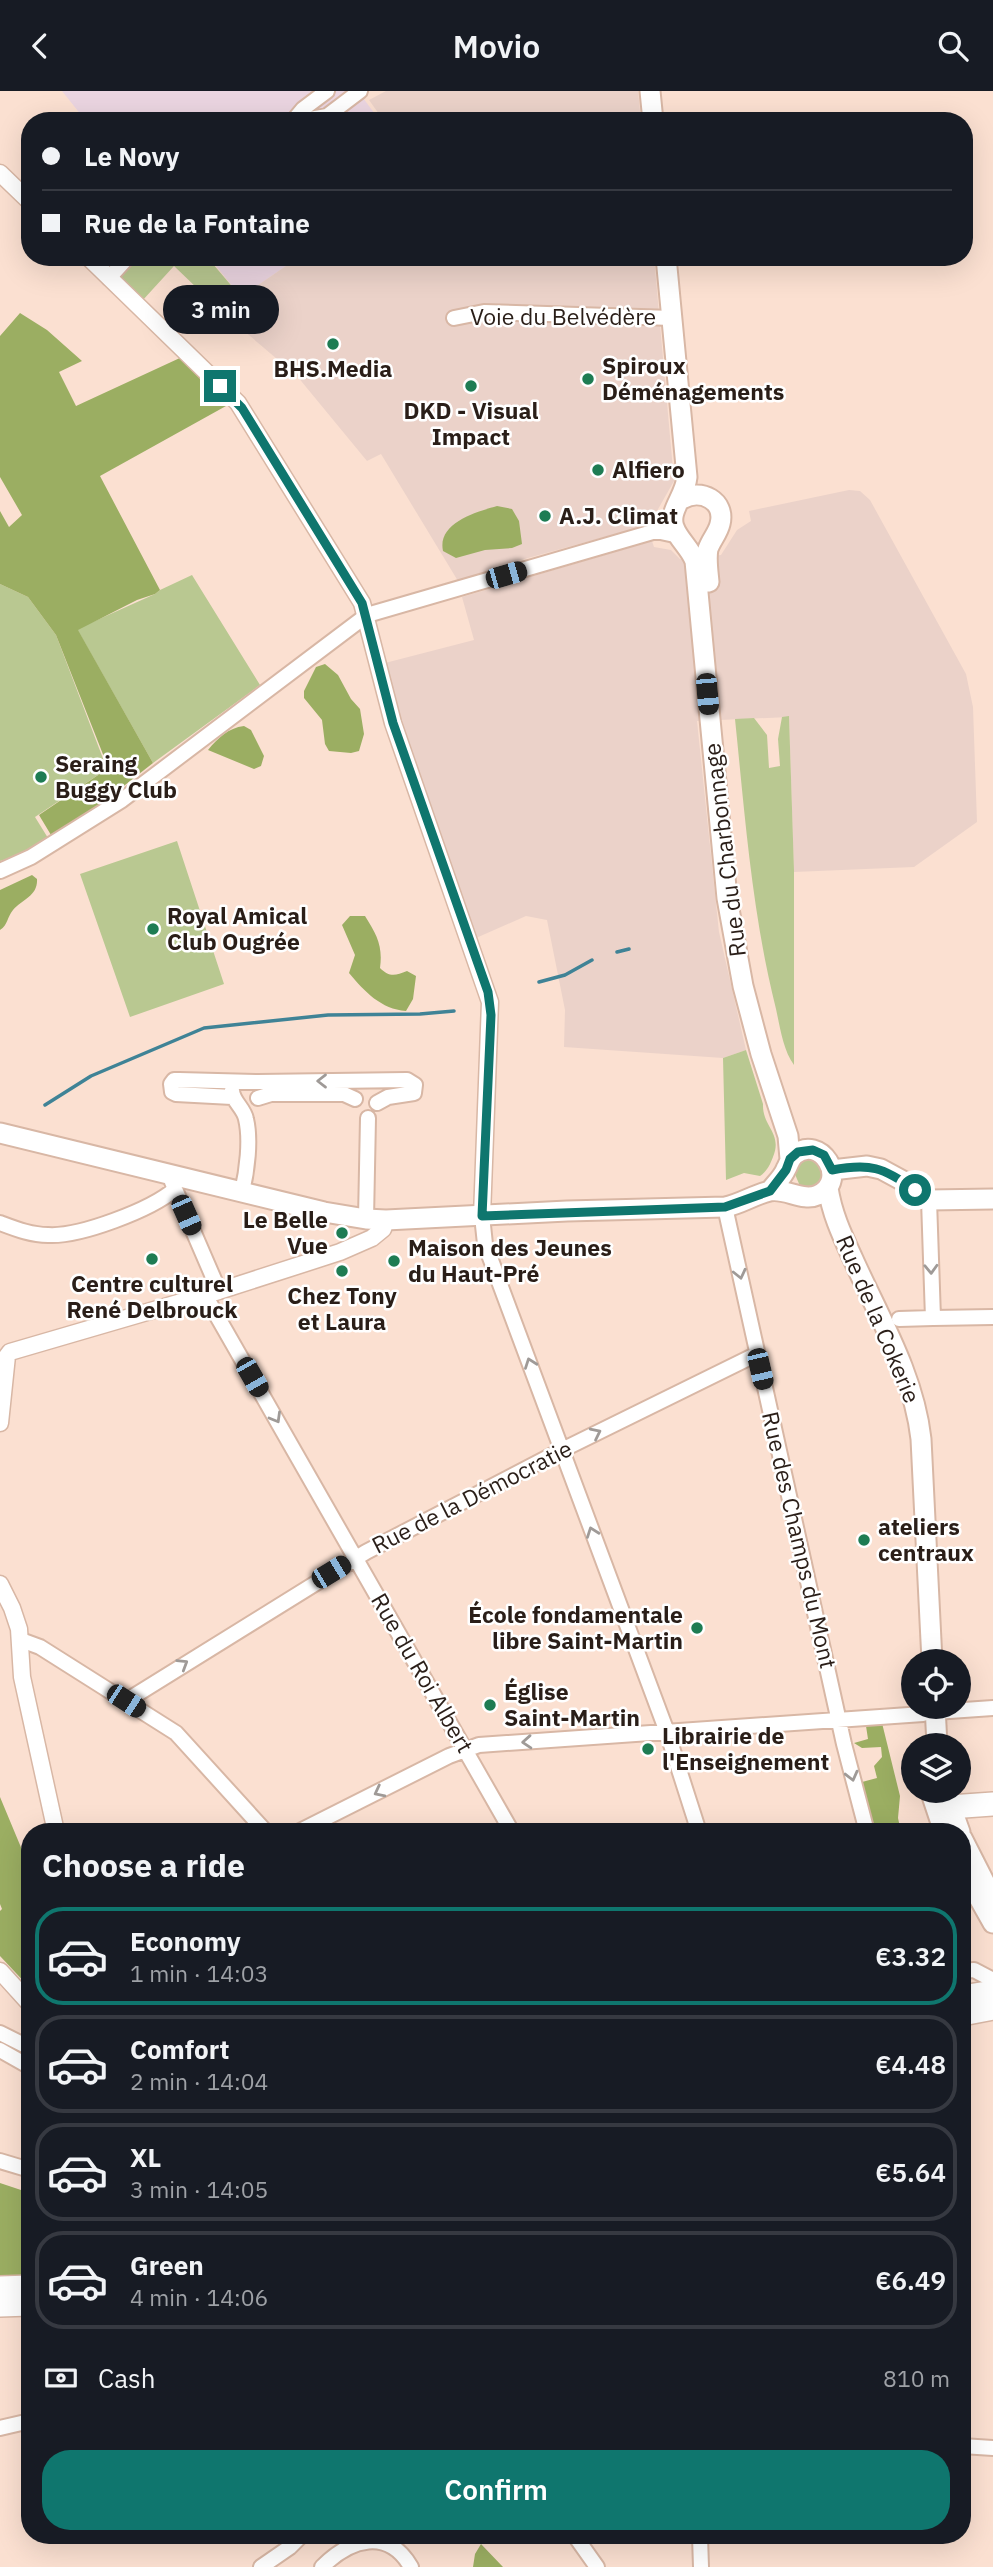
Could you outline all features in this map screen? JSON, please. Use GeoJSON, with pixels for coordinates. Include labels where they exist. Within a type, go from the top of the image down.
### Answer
{"type":"FeatureCollection","features":[{"type":"Feature","properties":{"kind":"highway"},"geometry":{"type":"LineString","coordinates":[[971,1802],[993,1804]]}},
{"type":"Feature","properties":{"kind":"highway"},"geometry":{"type":"LineString","coordinates":[[971,1996],[992,1993]]}},
{"type":"Feature","properties":{"kind":"highway"},"geometry":{"type":"LineString","coordinates":[[971,2008],[992,1993]]}},
{"type":"Feature","properties":{"kind":"highway"},"geometry":{"type":"LineString","coordinates":[[0,2288],[21,2287]]}},
{"type":"Feature","properties":{"kind":"highway"},"geometry":{"type":"LineString","coordinates":[[0,2305],[21,2304]]}},
{"type":"Feature","properties":{"kind":"main road"},"geometry":{"type":"LineString","coordinates":[[650,91],[652,112]]}},
{"type":"Feature","properties":{"kind":"main road"},"geometry":{"type":"LineString","coordinates":[[663,91],[665,112]]}},
{"type":"Feature","properties":{"kind":"main road","name":"Rue du Charbonnage"},"geometry":{"type":"LineString","coordinates":[[667,266],[687,477],[673,526],[695,561],[722,855],[734,941],[761,1054],[788,1136],[788,1165]]}},
{"type":"Feature","properties":{"kind":"main road","name":"Rue du Charbonnage"},"geometry":{"type":"LineString","coordinates":[[680,266],[699,476],[707,496],[713,500],[721,514],[720,527],[709,545],[708,560],[737,877],[743,916],[758,997],[774,1058],[799,1132],[817,1151]]}},
{"type":"Feature","properties":{"kind":"main road"},"geometry":{"type":"LineString","coordinates":[[677,507],[694,494],[707,496]]}},
{"type":"Feature","properties":{"kind":"main road"},"geometry":{"type":"LineString","coordinates":[[681,537],[693,543],[701,543],[715,535]]}},
{"type":"Feature","properties":{"kind":"main road"},"geometry":{"type":"LineString","coordinates":[[0,1133],[172,1182],[242,1192],[324,1212],[376,1219],[725,1207],[770,1191],[819,1195],[830,1179],[867,1166],[881,1169],[905,1182],[929,1201],[993,1199]]}},
{"type":"Feature","properties":{"kind":"main road"},"geometry":{"type":"LineString","coordinates":[[770,1191],[788,1165],[803,1150],[817,1151],[827,1158],[830,1179]]}},
{"type":"Feature","properties":{"kind":"main road"},"geometry":{"type":"LineString","coordinates":[[788,1165],[788,1183],[801,1195]]}},
{"type":"Feature","properties":{"kind":"main road","name":"Rue de la Cokerie"},"geometry":{"type":"LineString","coordinates":[[830,1179],[833,1213],[902,1365],[917,1408],[931,1649]]}},
{"type":"Feature","properties":{"kind":"main road","name":"Rue de la Cokerie"},"geometry":{"type":"LineString","coordinates":[[801,1195],[819,1214],[903,1402],[909,1442],[920,1649]]}},
{"type":"Feature","properties":{"kind":"main road"},"geometry":{"type":"LineString","coordinates":[[934,1803],[941,1823]]}},
{"type":"Feature","properties":{"kind":"main road"},"geometry":{"type":"LineString","coordinates":[[949,1803],[956,1823]]}},
{"type":"Feature","properties":{"kind":"main road"},"geometry":{"type":"LineString","coordinates":[[971,1856],[993,1899]]}},
{"type":"Feature","properties":{"kind":"main road"},"geometry":{"type":"LineString","coordinates":[[971,1884],[993,1923]]}},
{"type":"Feature","properties":{"kind":"street"},"geometry":{"type":"LineString","coordinates":[[300,112],[327,91]]}},
{"type":"Feature","properties":{"kind":"street"},"geometry":{"type":"LineString","coordinates":[[332,112],[360,91]]}},
{"type":"Feature","properties":{"kind":"street"},"geometry":{"type":"LineString","coordinates":[[0,173],[21,193]]}},
{"type":"Feature","properties":{"kind":"street"},"geometry":{"type":"LineString","coordinates":[[97,266],[242,408],[356,592],[367,615],[393,723],[490,1002],[482,1216],[485,1244],[667,1732],[696,1823]]}},
{"type":"Feature","properties":{"kind":"street"},"geometry":{"type":"LineString","coordinates":[[108,278],[119,266]]}},
{"type":"Feature","properties":{"kind":"street","name":"Voie du Belvédère"},"geometry":{"type":"LineString","coordinates":[[454,318],[484,312],[672,318]]}},
{"type":"Feature","properties":{"kind":"street"},"geometry":{"type":"LineString","coordinates":[[656,531],[677,507]]}},
{"type":"Feature","properties":{"kind":"street"},"geometry":{"type":"LineString","coordinates":[[0,871],[31,857],[122,800],[367,615],[656,531],[681,537]]}},
{"type":"Feature","properties":{"kind":"street"},"geometry":{"type":"LineString","coordinates":[[232,1097],[176,1094],[170,1087],[174,1080],[412,1081],[415,1090],[411,1094],[388,1097],[377,1103]]}},
{"type":"Feature","properties":{"kind":"street"},"geometry":{"type":"LineString","coordinates":[[232,1080],[232,1097],[246,1118]]}},
{"type":"Feature","properties":{"kind":"street"},"geometry":{"type":"LineString","coordinates":[[368,1118],[377,1103],[379,1080]]}},
{"type":"Feature","properties":{"kind":"street"},"geometry":{"type":"LineString","coordinates":[[0,1423],[6,1355],[354,1247],[379,1233],[383,1229],[376,1219],[368,1118],[355,1098],[355,1081]]}},
{"type":"Feature","properties":{"kind":"street"},"geometry":{"type":"LineString","coordinates":[[242,1192],[247,1167],[246,1118],[258,1098],[258,1082]]}},
{"type":"Feature","properties":{"kind":"street"},"geometry":{"type":"LineString","coordinates":[[258,1098],[271,1094],[344,1094],[355,1098]]}},
{"type":"Feature","properties":{"kind":"street"},"geometry":{"type":"LineString","coordinates":[[0,1223],[36,1234],[63,1234],[140,1210],[161,1200],[172,1182]]}},
{"type":"Feature","properties":{"kind":"street","name":"Rue du Roi Albert"},"geometry":{"type":"LineString","coordinates":[[172,1182],[212,1293],[356,1557],[507,1823]]}},
{"type":"Feature","properties":{"kind":"street"},"geometry":{"type":"LineString","coordinates":[[929,1201],[933,1318]]}},
{"type":"Feature","properties":{"kind":"street","name":"Rue des Champs du Mont"},"geometry":{"type":"LineString","coordinates":[[725,1207],[839,1720],[865,1823]]}},
{"type":"Feature","properties":{"kind":"street"},"geometry":{"type":"LineString","coordinates":[[899,1319],[993,1317]]}},
{"type":"Feature","properties":{"kind":"street","name":"Rue de la Démocratie"},"geometry":{"type":"LineString","coordinates":[[126,1701],[356,1557],[562,1450],[757,1354]]}},
{"type":"Feature","properties":{"kind":"street"},"geometry":{"type":"LineString","coordinates":[[0,1584],[12,1608],[21,1640],[19,1654],[22,1678],[53,1823]]}},
{"type":"Feature","properties":{"kind":"street"},"geometry":{"type":"LineString","coordinates":[[21,1640],[40,1647],[186,1741],[258,1823]]}},
{"type":"Feature","properties":{"kind":"street"},"geometry":{"type":"LineString","coordinates":[[971,1709],[993,1708]]}},
{"type":"Feature","properties":{"kind":"street"},"geometry":{"type":"LineString","coordinates":[[317,1823],[465,1748],[479,1745],[839,1720],[901,1713]]}},
{"type":"Feature","properties":{"kind":"street"},"geometry":{"type":"LineString","coordinates":[[971,1970],[974,1970],[992,1993]]}},
{"type":"Feature","properties":{"kind":"street"},"geometry":{"type":"LineString","coordinates":[[0,1971],[21,1994]]}},
{"type":"Feature","properties":{"kind":"street"},"geometry":{"type":"LineString","coordinates":[[0,2033],[21,2044]]}},
{"type":"Feature","properties":{"kind":"street"},"geometry":{"type":"LineString","coordinates":[[0,2050],[21,2062]]}},
{"type":"Feature","properties":{"kind":"street"},"geometry":{"type":"LineString","coordinates":[[0,2161],[21,2167]]}},
{"type":"Feature","properties":{"kind":"street"},"geometry":{"type":"LineString","coordinates":[[0,2428],[21,2424]]}},
{"type":"Feature","properties":{"kind":"street"},"geometry":{"type":"LineString","coordinates":[[971,2447],[993,2448]]}},
{"type":"Feature","properties":{"kind":"street"},"geometry":{"type":"LineString","coordinates":[[261,2567],[293,2544]]}},
{"type":"Feature","properties":{"kind":"street"},"geometry":{"type":"LineString","coordinates":[[322,2567],[345,2548],[360,2544]]}},
{"type":"Feature","properties":{"kind":"street"},"geometry":{"type":"LineString","coordinates":[[384,2544],[400,2551],[411,2567]]}},
{"type":"Feature","properties":{"kind":"street"},"geometry":{"type":"LineString","coordinates":[[581,2544],[597,2567]]}},
{"type":"Feature","properties":{"kind":"street"},"geometry":{"type":"LineString","coordinates":[[698,2565],[699,2544]]}},
{"type":"Feature","properties":{"kind":"shaded area"},"geometry":{"type":"Polygon","coordinates":[[[62,91],[358,91],[373,112],[79,112],[62,91]]]}},
{"type":"Feature","properties":{"kind":"shaded area"},"geometry":{"type":"Polygon","coordinates":[[[386,91],[638,91],[640,112],[378,112],[369,100],[386,91]]]}},
{"type":"Feature","properties":{"kind":"shaded area"},"geometry":{"type":"Polygon","coordinates":[[[216,266],[286,266],[241,297],[216,266]]]}},
{"type":"Feature","properties":{"kind":"shaded area"},"geometry":{"type":"Polygon","coordinates":[[[286,266],[655,266],[674,481],[657,511],[646,519],[648,525],[503,565],[458,581],[381,454],[367,461],[297,376],[223,313],[286,266]]]}},
{"type":"Feature","properties":{"kind":"shaded area"},"geometry":{"type":"Polygon","coordinates":[[[849,490],[860,491],[870,500],[966,674],[973,707],[977,822],[914,867],[794,872],[789,717],[697,721],[719,932],[746,1050],[723,1058],[564,1047],[565,1010],[547,920],[526,916],[476,938],[407,745],[385,663],[474,640],[462,597],[652,541],[654,547],[671,550],[680,559],[721,555],[737,530],[751,521],[749,511],[849,490]]]}},
{"type":"Feature","properties":{"kind":"green space"},"geometry":{"type":"Polygon","coordinates":[[[128,266],[174,266],[142,301],[117,277],[128,266]]]}},
{"type":"Feature","properties":{"kind":"green space"},"geometry":{"type":"Polygon","coordinates":[[[174,266],[215,266],[241,297],[223,313],[174,266]]]}},
{"type":"Feature","properties":{"kind":"green space"},"geometry":{"type":"Polygon","coordinates":[[[20,313],[47,330],[82,361],[59,372],[76,406],[182,357],[226,406],[100,476],[160,590],[78,630],[153,763],[125,785],[116,798],[51,835],[39,815],[107,769],[56,635],[28,597],[0,584],[0,511],[9,527],[22,515],[0,477],[0,336],[20,313]]]}},
{"type":"Feature","properties":{"kind":"green space"},"geometry":{"type":"Polygon","coordinates":[[[497,506],[512,509],[519,521],[522,544],[456,558],[443,551],[443,541],[452,526],[469,515],[497,506]]]}},
{"type":"Feature","properties":{"kind":"green space"},"geometry":{"type":"Polygon","coordinates":[[[192,575],[260,685],[153,763],[77,629],[192,575]]]}},
{"type":"Feature","properties":{"kind":"green space","name":"Seraing Buggy Club"},"geometry":{"type":"Polygon","coordinates":[[[0,584],[28,597],[56,635],[107,769],[35,817],[48,838],[17,856],[0,861],[0,584]]]}},
{"type":"Feature","properties":{"kind":"green space"},"geometry":{"type":"Polygon","coordinates":[[[325,664],[338,675],[351,699],[360,709],[364,734],[359,751],[329,751],[325,744],[322,720],[304,698],[304,691],[316,667],[325,664]]]}},
{"type":"Feature","properties":{"kind":"green space"},"geometry":{"type":"Polygon","coordinates":[[[789,716],[794,870],[794,1065],[782,1038],[761,937],[750,865],[735,719],[754,718],[767,735],[769,768],[780,766],[778,739],[782,717],[789,716]]]}},
{"type":"Feature","properties":{"kind":"green space"},"geometry":{"type":"Polygon","coordinates":[[[244,726],[251,730],[264,756],[261,766],[254,769],[208,750],[224,734],[244,726]]]}},
{"type":"Feature","properties":{"kind":"green space","name":"Royal Amical Club Ougrée"},"geometry":{"type":"Polygon","coordinates":[[[177,841],[224,984],[130,1017],[80,874],[177,841]]]}},
{"type":"Feature","properties":{"kind":"green space"},"geometry":{"type":"Polygon","coordinates":[[[32,875],[37,879],[35,889],[13,910],[0,930],[0,890],[32,875]]]}},
{"type":"Feature","properties":{"kind":"green space"},"geometry":{"type":"Polygon","coordinates":[[[350,916],[365,916],[373,929],[380,947],[380,968],[389,974],[396,975],[407,971],[416,976],[413,999],[406,1011],[381,1003],[367,993],[349,973],[355,955],[342,925],[350,916]]]}},
{"type":"Feature","properties":{"kind":"green space"},"geometry":{"type":"Polygon","coordinates":[[[746,1050],[766,1119],[776,1142],[775,1149],[769,1165],[760,1176],[744,1173],[726,1180],[723,1058],[746,1050]]]}},
{"type":"Feature","properties":{"kind":"green space"},"geometry":{"type":"Polygon","coordinates":[[[812,1158],[823,1167],[823,1181],[810,1189],[800,1186],[794,1172],[802,1160],[812,1158]]]}},
{"type":"Feature","properties":{"kind":"green space"},"geometry":{"type":"Polygon","coordinates":[[[882,1723],[900,1796],[899,1823],[873,1823],[862,1782],[877,1778],[874,1766],[882,1757],[881,1747],[862,1748],[854,1743],[868,1739],[866,1726],[882,1723]]]}},
{"type":"Feature","properties":{"kind":"green space"},"geometry":{"type":"Polygon","coordinates":[[[0,1797],[21,1847],[21,1978],[0,1956],[0,1797]]]}},
{"type":"Feature","properties":{"kind":"green space"},"geometry":{"type":"Polygon","coordinates":[[[0,2183],[21,2190],[21,2277],[0,2277],[0,2183]]]}},
{"type":"Feature","properties":{"kind":"green space"},"geometry":{"type":"Polygon","coordinates":[[[481,2544],[503,2567],[473,2567],[475,2554],[481,2544]]]}},
{"type":"Feature","properties":{"kind":"waterway"},"geometry":{"type":"LineString","coordinates":[[617,952],[629,949]]}},
{"type":"Feature","properties":{"kind":"waterway"},"geometry":{"type":"LineString","coordinates":[[539,982],[565,975],[592,960]]}},
{"type":"Feature","properties":{"kind":"waterway"},"geometry":{"type":"LineString","coordinates":[[45,1105],[91,1076],[204,1028],[328,1015],[454,1011]]}},
{"type":"Feature","properties":{"kind":"place","name":"BHS.Media"},"geometry":{"type":"Point","coordinates":[333,344]}},
{"type":"Feature","properties":{"kind":"place","name":"Spiroux Déménagements"},"geometry":{"type":"Point","coordinates":[588,379]}},
{"type":"Feature","properties":{"kind":"place","name":"DKD - Visual Impact"},"geometry":{"type":"Point","coordinates":[471,386]}},
{"type":"Feature","properties":{"kind":"place","name":"Alfiero"},"geometry":{"type":"Point","coordinates":[598,470]}},
{"type":"Feature","properties":{"kind":"place","name":"A.J. Climat"},"geometry":{"type":"Point","coordinates":[545,516]}},
{"type":"Feature","properties":{"kind":"place","name":"Seraing Buggy Club"},"geometry":{"type":"Point","coordinates":[41,777]}},
{"type":"Feature","properties":{"kind":"place","name":"Royal Amical Club Ougrée"},"geometry":{"type":"Point","coordinates":[153,929]}},
{"type":"Feature","properties":{"kind":"place","name":"Le Belle Vue"},"geometry":{"type":"Point","coordinates":[342,1233]}},
{"type":"Feature","properties":{"kind":"place","name":"Centre culturel René Delbrouck"},"geometry":{"type":"Point","coordinates":[152,1259]}},
{"type":"Feature","properties":{"kind":"place","name":"Maison des Jeunes du Haut-Pré"},"geometry":{"type":"Point","coordinates":[394,1261]}},
{"type":"Feature","properties":{"kind":"place","name":"Chez Tony et Laura"},"geometry":{"type":"Point","coordinates":[342,1271]}},
{"type":"Feature","properties":{"kind":"place","name":"ateliers centraux"},"geometry":{"type":"Point","coordinates":[864,1540]}},
{"type":"Feature","properties":{"kind":"place","name":"École fondamentale libre Saint-Martin"},"geometry":{"type":"Point","coordinates":[697,1628]}},
{"type":"Feature","properties":{"kind":"place","name":"Église Saint-Martin"},"geometry":{"type":"Point","coordinates":[490,1705]}},
{"type":"Feature","properties":{"kind":"place","name":"Librairie de l'Enseignement"},"geometry":{"type":"Point","coordinates":[648,1749]}},
{"type":"Feature","properties":{"kind":"route"},"geometry":{"type":"LineString","coordinates":[[220,386],[242,408],[362,603],[393,723],[488,992],[491,1015],[482,1216],[730,1206],[770,1191],[786,1170],[790,1159],[803,1150],[817,1151],[824,1155],[832,1170],[867,1166],[881,1169],[915,1190]]}}]}
